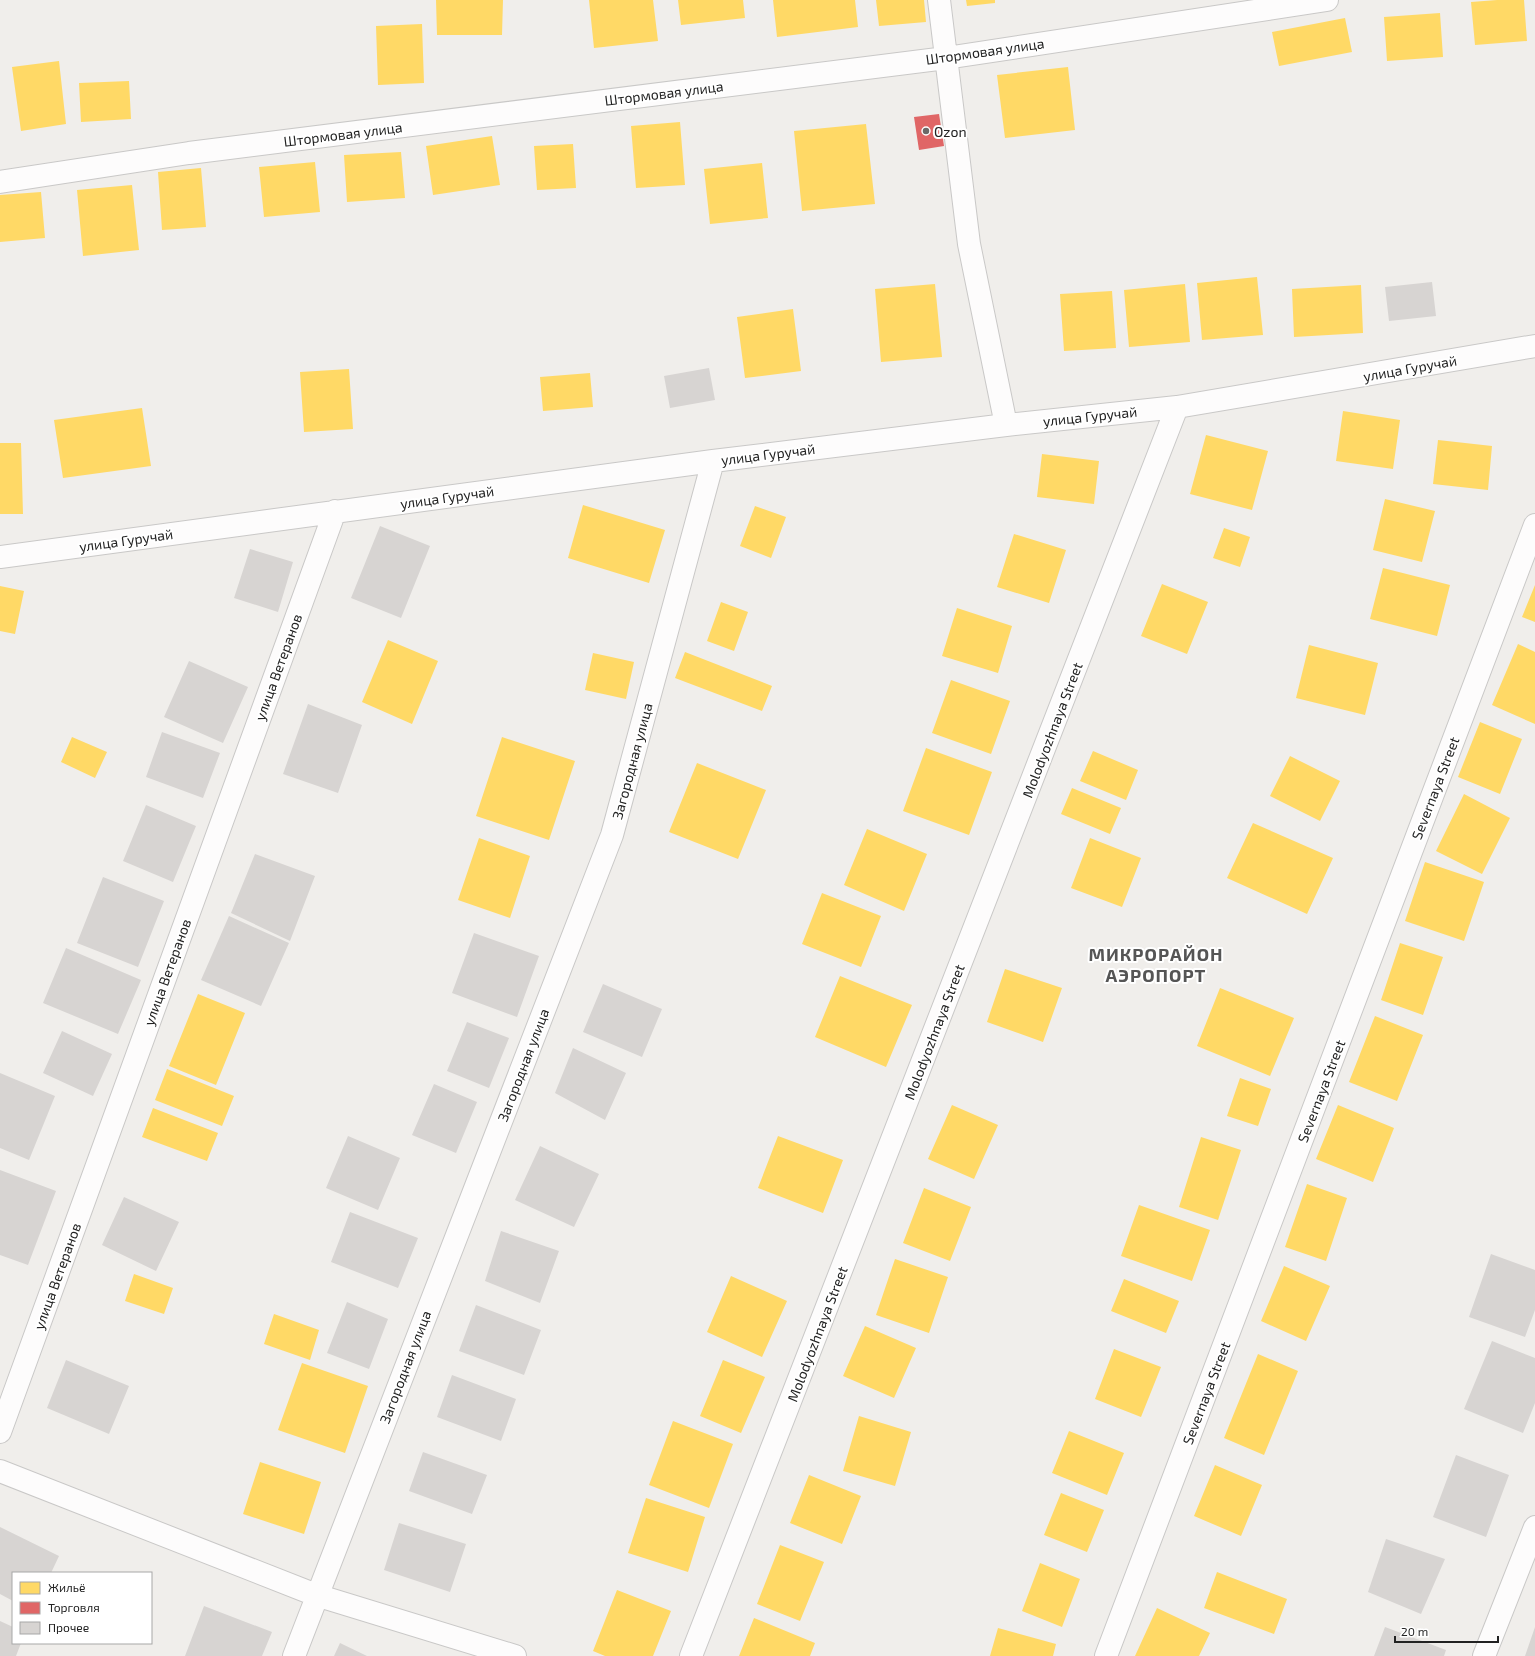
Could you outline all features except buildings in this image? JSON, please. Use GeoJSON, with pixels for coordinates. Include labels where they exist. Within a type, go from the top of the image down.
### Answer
{"type":"FeatureCollection","features":[{"type":"Feature","properties":{"kind":"street"},"geometry":{"type":"LineString","coordinates":[[939,0],[969,244],[1006,425]]}},
{"type":"Feature","properties":{"kind":"street","name":"Штормовая улица"},"geometry":{"type":"LineString","coordinates":[[0,182],[189,153],[946,58],[1327,0]]}},
{"type":"Feature","properties":{"kind":"street","name":"улица Гуручай"},"geometry":{"type":"LineString","coordinates":[[0,557],[713,461],[1006,425],[1177,408],[1535,346]]}},
{"type":"Feature","properties":{"kind":"street","name":"Molodyozhnaya Street"},"geometry":{"type":"LineString","coordinates":[[691,1656],[1177,408]]}},
{"type":"Feature","properties":{"kind":"street","name":"Загородная улица"},"geometry":{"type":"LineString","coordinates":[[294,1656],[316,1595],[612,835],[713,461]]}},
{"type":"Feature","properties":{"kind":"street","name":"улица Ветеранов"},"geometry":{"type":"LineString","coordinates":[[0,1432],[335,511]]}},
{"type":"Feature","properties":{"kind":"street","name":"Severnaya Street"},"geometry":{"type":"LineString","coordinates":[[1106,1656],[1535,525]]}},
{"type":"Feature","properties":{"kind":"street"},"geometry":{"type":"LineString","coordinates":[[0,1471],[316,1595],[515,1656]]}},
{"type":"Feature","properties":{"kind":"street"},"geometry":{"type":"LineString","coordinates":[[1484,1656],[1535,1527]]}},
{"type":"Feature","properties":{"kind":"place","name":"Ozon"},"geometry":{"type":"Point","coordinates":[926,131]}},
{"type":"Feature","properties":{"kind":"district","name":"МИКРОРАЙОН АЭРОПОРТ"},"geometry":{"type":"Point","coordinates":[1156,964]}}]}
